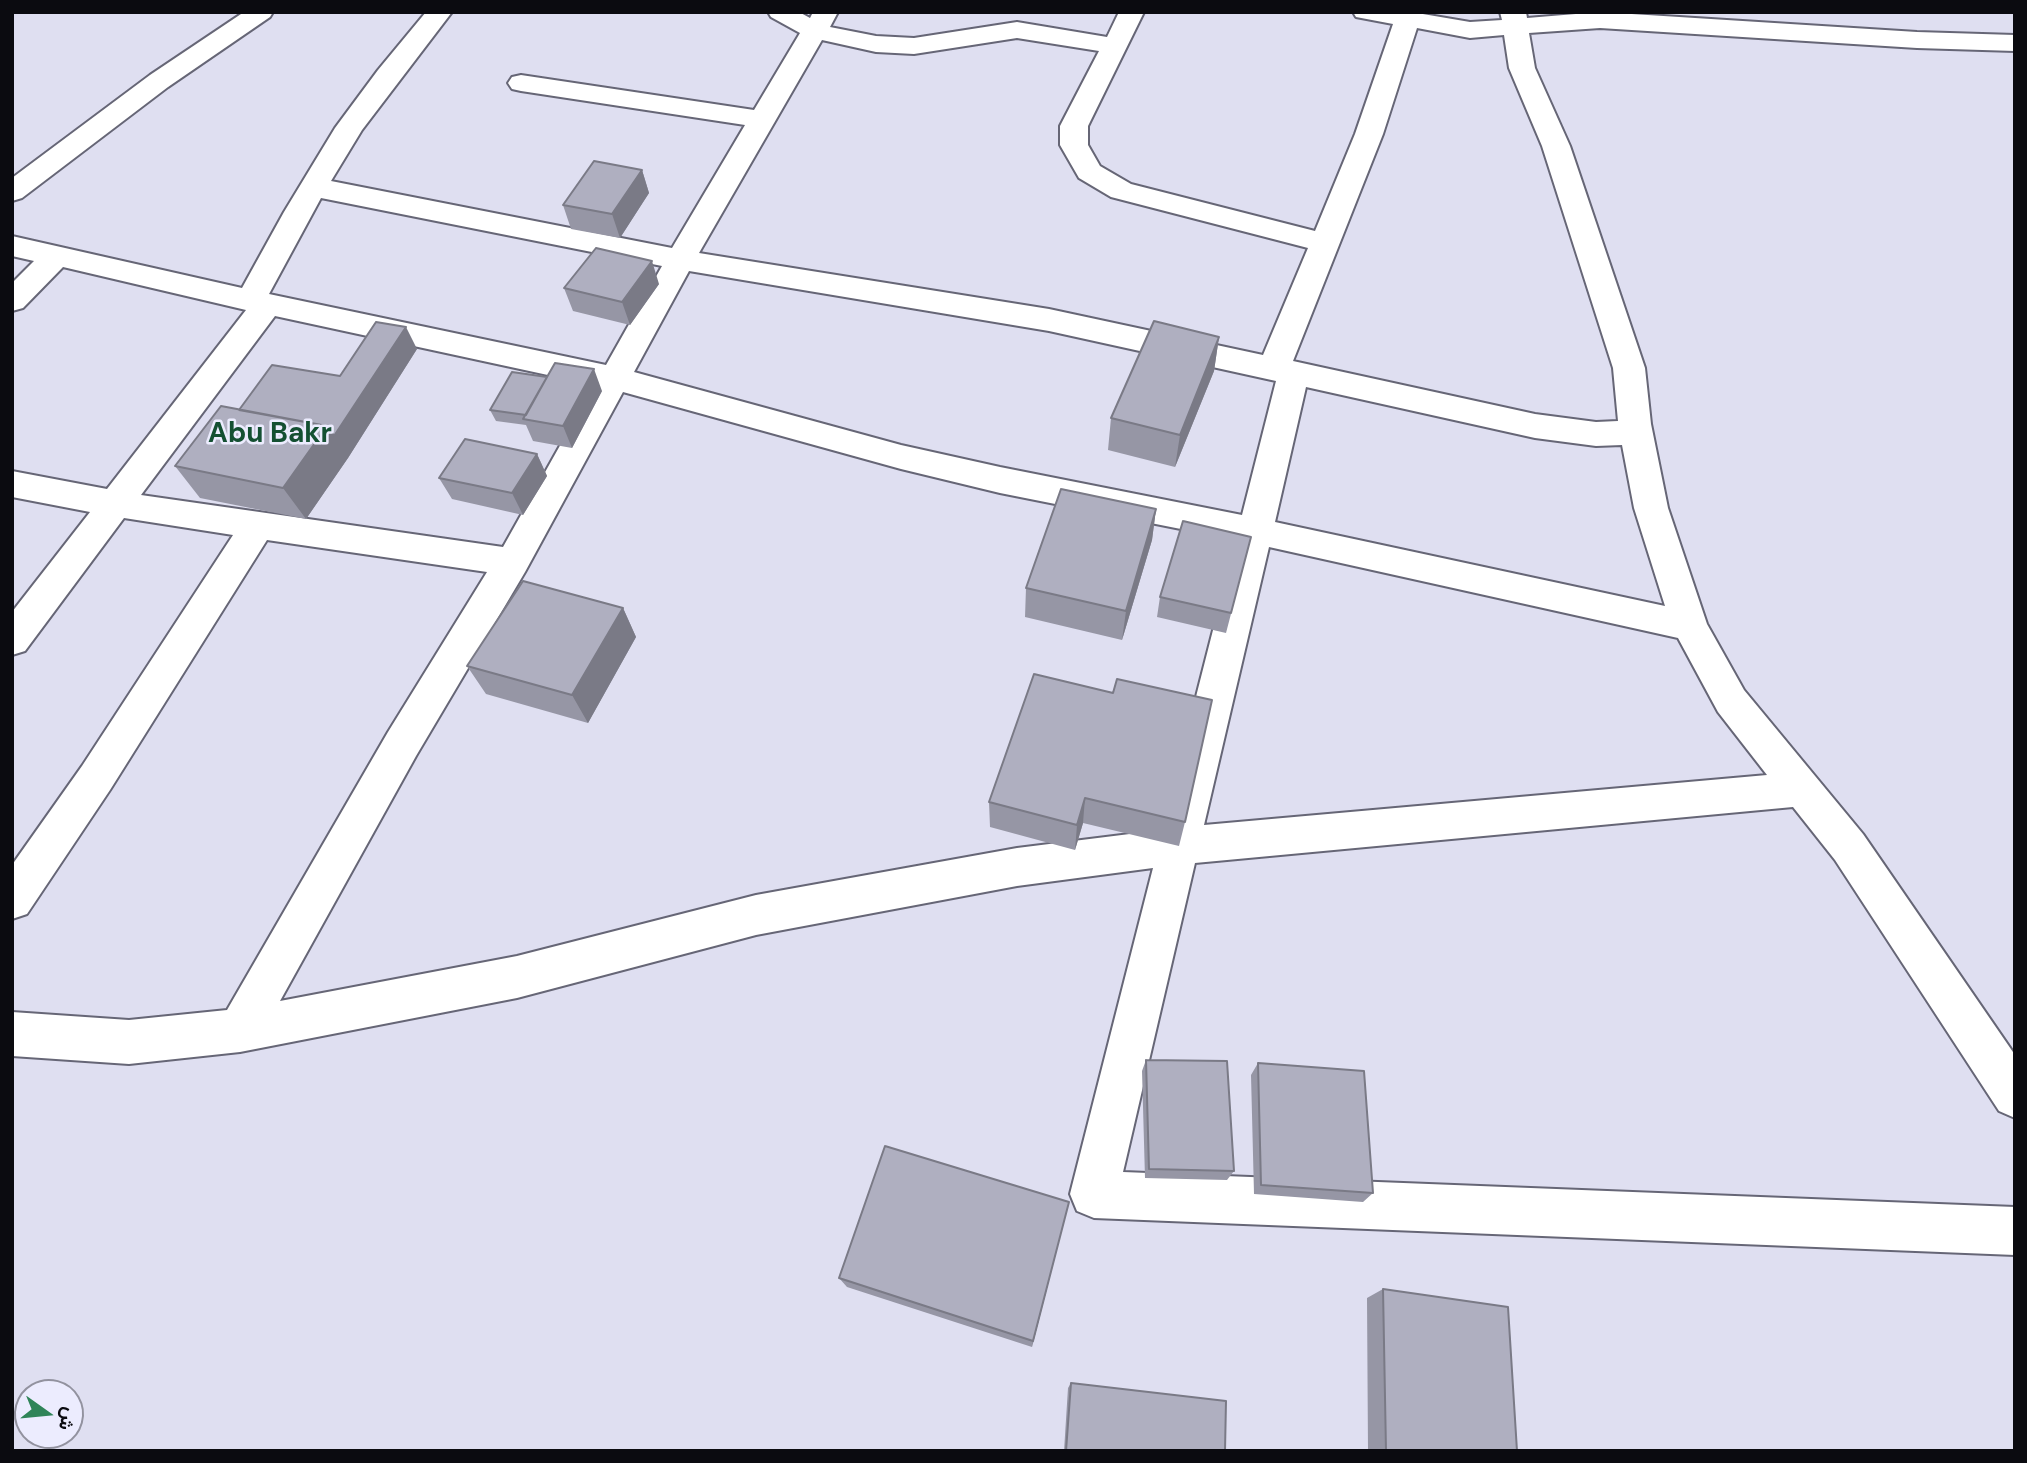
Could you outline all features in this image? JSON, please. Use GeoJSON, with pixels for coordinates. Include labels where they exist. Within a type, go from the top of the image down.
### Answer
{"type":"FeatureCollection","features":[{"type":"Feature","properties":{"kind":"street"},"geometry":{"type":"LineString","coordinates":[[12,192],[159,80],[261,12]]}},
{"type":"Feature","properties":{"kind":"street"},"geometry":{"type":"LineString","coordinates":[[12,640],[115,504],[258,302],[313,187],[375,92],[440,12]]}},
{"type":"Feature","properties":{"kind":"street"},"geometry":{"type":"LineString","coordinates":[[780,12],[821,22],[865,42],[914,46],[1017,30],[1115,46]]}},
{"type":"Feature","properties":{"kind":"street"},"geometry":{"type":"LineString","coordinates":[[1132,12],[1074,126],[1074,145],[1089,172],[1121,191],[1324,243]]}},
{"type":"Feature","properties":{"kind":"street"},"geometry":{"type":"LineString","coordinates":[[1365,12],[1470,30],[1514,20],[1600,20],[1917,40],[2015,43]]}},
{"type":"Feature","properties":{"kind":"street"},"geometry":{"type":"LineString","coordinates":[[1407,19],[1369,134],[1324,243],[1284,370],[1256,531],[1094,1194],[2015,1231]]}},
{"type":"Feature","properties":{"kind":"street"},"geometry":{"type":"LineString","coordinates":[[1514,20],[1522,68],[1556,146],[1625,355],[1651,508],[1690,626],[1731,701],[1849,847],[2015,1095]]}},
{"type":"Feature","properties":{"kind":"street"},"geometry":{"type":"LineString","coordinates":[[240,1030],[401,744],[512,562],[681,260],[821,22]]}},
{"type":"Feature","properties":{"kind":"street"},"geometry":{"type":"LineString","coordinates":[[521,83],[762,120]]}},
{"type":"Feature","properties":{"kind":"street"},"geometry":{"type":"LineString","coordinates":[[313,187],[681,260],[1049,320],[1557,430],[1597,434],[1637,433]]}},
{"type":"Feature","properties":{"kind":"street"},"geometry":{"type":"LineString","coordinates":[[12,246],[614,379],[901,457],[1000,480],[1256,531],[1690,626]]}},
{"type":"Feature","properties":{"kind":"street"},"geometry":{"type":"LineString","coordinates":[[12,301],[57,256]]}},
{"type":"Feature","properties":{"kind":"street"},"geometry":{"type":"LineString","coordinates":[[12,484],[115,504],[512,562]]}},
{"type":"Feature","properties":{"kind":"street"},"geometry":{"type":"LineString","coordinates":[[12,900],[96,778],[258,525]]}},
{"type":"Feature","properties":{"kind":"street"},"geometry":{"type":"LineString","coordinates":[[12,1034],[129,1042],[240,1030],[517,977],[757,915],[1017,867],[1179,846],[1801,789]]}},
{"type":"Feature","properties":{"kind":"building"},"geometry":{"type":"Polygon","coordinates":[[[594,161],[642,170],[612,214],[563,205],[594,161]]]}},
{"type":"Feature","properties":{"kind":"building"},"geometry":{"type":"Polygon","coordinates":[[[596,248],[652,261],[622,302],[564,288],[596,248]]]}},
{"type":"Feature","properties":{"kind":"building"},"geometry":{"type":"Polygon","coordinates":[[[1154,321],[1219,337],[1180,435],[1111,418],[1154,321]]]}},
{"type":"Feature","properties":{"kind":"building"},"geometry":{"type":"Polygon","coordinates":[[[376,322],[406,327],[334,436],[327,426],[239,410],[272,365],[340,376],[376,322]]]}},
{"type":"Feature","properties":{"kind":"building"},"geometry":{"type":"Polygon","coordinates":[[[555,363],[594,369],[563,426],[523,419],[555,363]]]}},
{"type":"Feature","properties":{"kind":"building"},"geometry":{"type":"Polygon","coordinates":[[[512,372],[547,377],[526,415],[490,410],[512,372]]]}},
{"type":"Feature","properties":{"kind":"building"},"geometry":{"type":"Polygon","coordinates":[[[221,406],[327,426],[283,488],[175,466],[221,406]]]}},
{"type":"Feature","properties":{"kind":"building"},"geometry":{"type":"Polygon","coordinates":[[[465,439],[537,454],[512,493],[439,478],[465,439]]]}},
{"type":"Feature","properties":{"kind":"building"},"geometry":{"type":"Polygon","coordinates":[[[1061,489],[1156,509],[1126,611],[1026,588],[1061,489]]]}},
{"type":"Feature","properties":{"kind":"building"},"geometry":{"type":"Polygon","coordinates":[[[1183,521],[1251,537],[1231,613],[1160,597],[1183,521]]]}},
{"type":"Feature","properties":{"kind":"building"},"geometry":{"type":"Polygon","coordinates":[[[523,581],[623,608],[572,695],[467,666],[523,581]]]}},
{"type":"Feature","properties":{"kind":"building"},"geometry":{"type":"Polygon","coordinates":[[[1034,674],[1113,693],[1117,679],[1212,700],[1185,822],[1085,798],[1077,825],[989,802],[1034,674]]]}},
{"type":"Feature","properties":{"kind":"building"},"geometry":{"type":"Polygon","coordinates":[[[1146,1060],[1227,1061],[1234,1171],[1149,1169],[1146,1060]]]}},
{"type":"Feature","properties":{"kind":"building"},"geometry":{"type":"Polygon","coordinates":[[[1258,1063],[1364,1071],[1373,1193],[1261,1185],[1258,1063]]]}},
{"type":"Feature","properties":{"kind":"building"},"geometry":{"type":"Polygon","coordinates":[[[885,1146],[1069,1202],[1033,1341],[839,1278],[885,1146]]]}},
{"type":"Feature","properties":{"kind":"building"},"geometry":{"type":"Polygon","coordinates":[[[1383,1289],[1508,1307],[1517,1451],[1386,1451],[1383,1289]]]}},
{"type":"Feature","properties":{"kind":"building"},"geometry":{"type":"Polygon","coordinates":[[[1071,1383],[1226,1401],[1225,1451],[1066,1451],[1071,1383]]]}},
{"type":"Feature","properties":{"kind":"district","name":"Abu Bakr"},"geometry":{"type":"Point","coordinates":[270,435]}}]}
